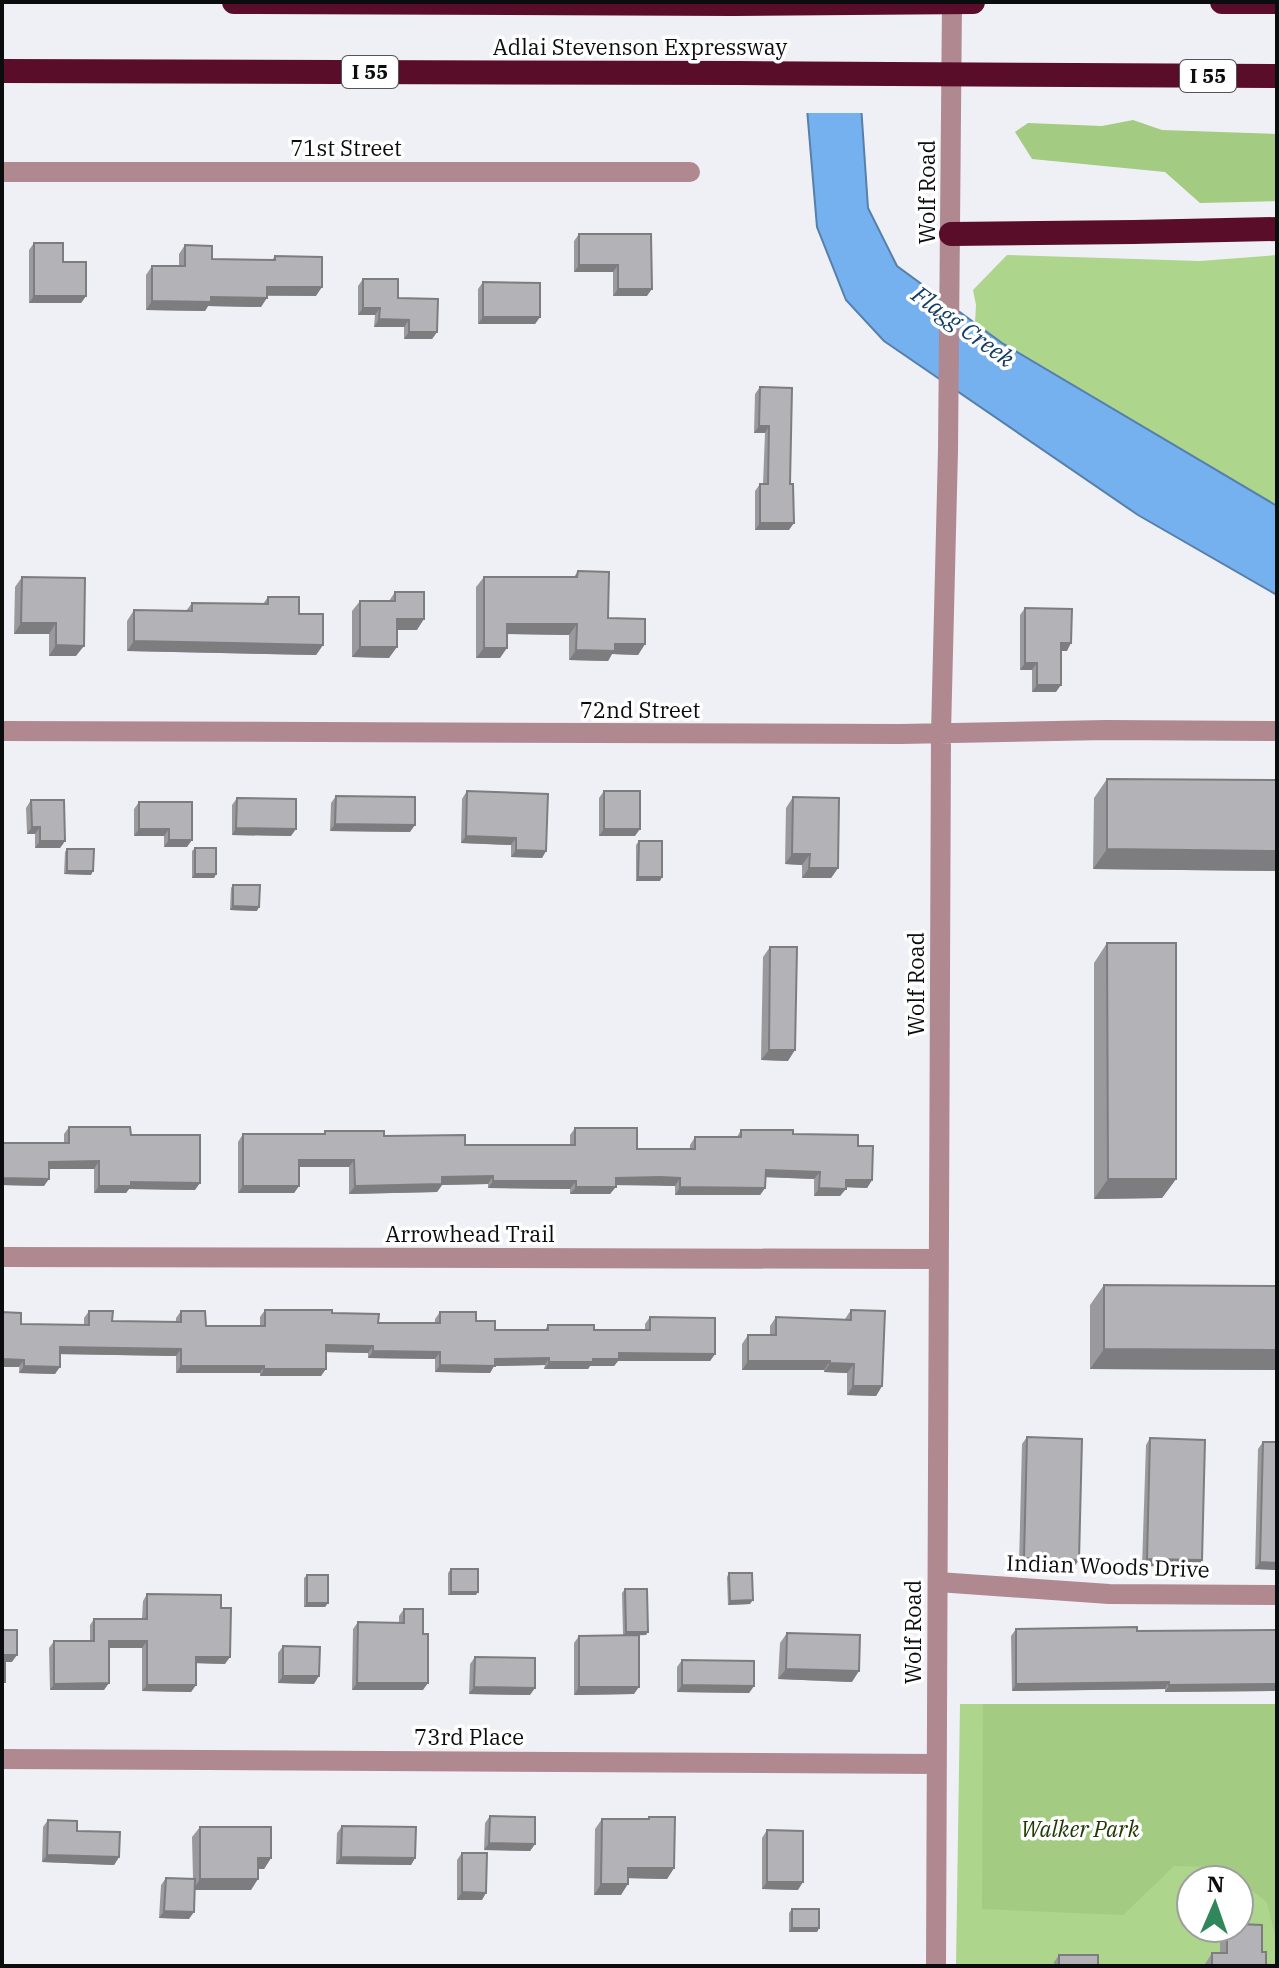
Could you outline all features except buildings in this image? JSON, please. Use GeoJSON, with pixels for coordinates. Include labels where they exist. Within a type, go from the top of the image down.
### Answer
{"type":"FeatureCollection","features":[{"type":"Feature","properties":{"kind":"highway","name":"Adlai Stevenson Expressway"},"geometry":{"type":"LineString","coordinates":[[234,2],[973,2]]}},
{"type":"Feature","properties":{"kind":"highway"},"geometry":{"type":"LineString","coordinates":[[635,2],[663,4]]}},
{"type":"Feature","properties":{"kind":"highway"},"geometry":{"type":"LineString","coordinates":[[1222,2],[1277,2]]}},
{"type":"Feature","properties":{"kind":"highway","name":"Adlai Stevenson Expressway"},"geometry":{"type":"LineString","coordinates":[[2,71],[1277,76]]}},
{"type":"Feature","properties":{"kind":"highway"},"geometry":{"type":"LineString","coordinates":[[1140,75],[1277,92]]}},
{"type":"Feature","properties":{"kind":"highway"},"geometry":{"type":"LineString","coordinates":[[951,234],[1277,229]]}},
{"type":"Feature","properties":{"kind":"street","name":"Wolf Road"},"geometry":{"type":"LineString","coordinates":[[936,1966],[941,733],[951,276],[952,2]]}},
{"type":"Feature","properties":{"kind":"street","name":"71st Street"},"geometry":{"type":"LineString","coordinates":[[2,172],[690,172]]}},
{"type":"Feature","properties":{"kind":"street","name":"72nd Street"},"geometry":{"type":"LineString","coordinates":[[2,731],[1277,731]]}},
{"type":"Feature","properties":{"kind":"street","name":"Arrowhead Trail"},"geometry":{"type":"LineString","coordinates":[[2,1257],[939,1259]]}},
{"type":"Feature","properties":{"kind":"street","name":"Indian Woods Drive"},"geometry":{"type":"LineString","coordinates":[[938,1582],[1109,1594],[1277,1595]]}},
{"type":"Feature","properties":{"kind":"street","name":"73rd Place"},"geometry":{"type":"LineString","coordinates":[[2,1759],[937,1764]]}},
{"type":"Feature","properties":{"kind":"green space"},"geometry":{"type":"Polygon","coordinates":[[[1133,120],[1162,130],[1277,134],[1277,201],[1200,203],[1165,172],[1032,159],[1015,132],[1028,123],[1102,126],[1133,120]]]}},
{"type":"Feature","properties":{"kind":"green space"},"geometry":{"type":"Polygon","coordinates":[[[1007,255],[1200,261],[1277,255],[1277,506],[1002,343],[975,323],[973,290],[1007,255]]]}},
{"type":"Feature","properties":{"kind":"green space","name":"Walker Park"},"geometry":{"type":"Polygon","coordinates":[[[960,1704],[1277,1704],[1277,1966],[956,1966],[960,1704]]]}},
{"type":"Feature","properties":{"kind":"green space","name":"Walker Park"},"geometry":{"type":"Polygon","coordinates":[[[983,1704],[1277,1704],[1277,1944],[1267,1902],[1255,1893],[1255,1864],[1175,1864],[1123,1915],[982,1909],[983,1704]]]}},
{"type":"Feature","properties":{"kind":"water","name":"Flagg Creek"},"geometry":{"type":"Polygon","coordinates":[[[798,2],[854,2],[868,208],[897,266],[1002,343],[1277,506],[1277,595],[1138,515],[884,341],[846,300],[817,227],[798,2]]]}},
{"type":"Feature","properties":{"kind":"pier"},"geometry":{"type":"Polygon","coordinates":[[[794,2],[858,2],[865,113],[803,113],[794,2]]]}}]}
